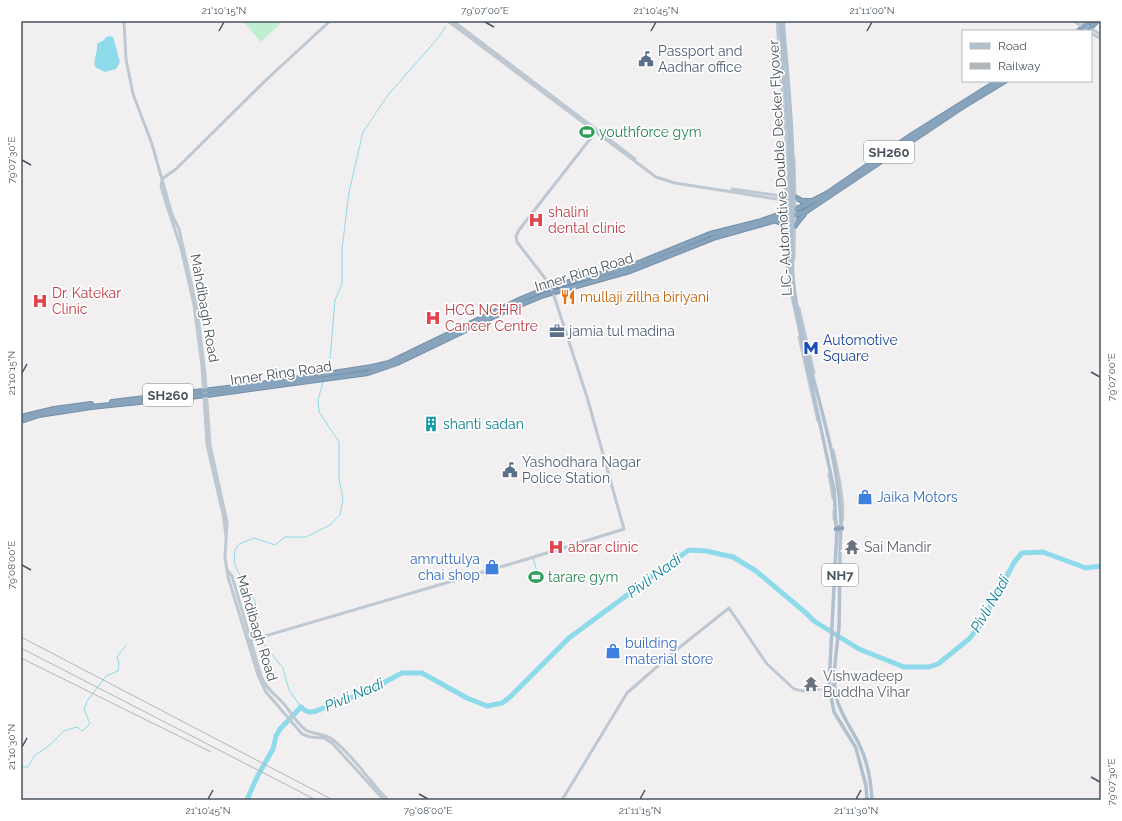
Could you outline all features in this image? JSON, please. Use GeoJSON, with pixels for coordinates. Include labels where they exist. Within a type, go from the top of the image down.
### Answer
{"type":"FeatureCollection","features":[{"type":"Feature","properties":{"kind":"highway"},"geometry":{"type":"LineString","coordinates":[[1088,29],[1090,21]]}},
{"type":"Feature","properties":{"kind":"highway"},"geometry":{"type":"LineString","coordinates":[[1088,29],[1096,21]]}},
{"type":"Feature","properties":{"kind":"highway","name":"Inner Ring Road"},"geometry":{"type":"LineString","coordinates":[[21,420],[39,415],[91,407],[315,378],[372,367],[389,362],[519,300],[550,287],[629,267],[710,234],[758,222],[816,200],[912,135],[996,82]]}},
{"type":"Feature","properties":{"kind":"highway","name":"Inner Ring Road"},"geometry":{"type":"LineString","coordinates":[[333,375],[368,373],[397,363],[505,311],[553,293],[630,271],[716,236],[806,212],[962,107],[1003,82]]}},
{"type":"Feature","properties":{"kind":"highway"},"geometry":{"type":"LineString","coordinates":[[788,199],[790,210],[806,212]]}},
{"type":"Feature","properties":{"kind":"highway"},"geometry":{"type":"LineString","coordinates":[[795,199],[806,202],[816,200]]}},
{"type":"Feature","properties":{"kind":"highway"},"geometry":{"type":"LineString","coordinates":[[794,227],[798,220],[806,212]]}},
{"type":"Feature","properties":{"kind":"highway"},"geometry":{"type":"LineString","coordinates":[[775,220],[784,225],[787,230]]}},
{"type":"Feature","properties":{"kind":"highway","name":"Inner Ring Road"},"geometry":{"type":"LineString","coordinates":[[21,417],[34,413],[74,406],[205,393]]}},
{"type":"Feature","properties":{"kind":"main road","name":"LIC- Automotive Double Decker Flyover"},"geometry":{"type":"LineString","coordinates":[[778,21],[790,164],[788,242],[792,295],[834,489],[839,527]]}},
{"type":"Feature","properties":{"kind":"main road","name":"LIC- Automotive Double Decker Flyover"},"geometry":{"type":"LineString","coordinates":[[784,21],[793,163],[792,260],[794,288],[804,339],[839,488],[839,527]]}},
{"type":"Feature","properties":{"kind":"main road"},"geometry":{"type":"LineString","coordinates":[[839,527],[829,686],[834,712],[856,748],[865,782],[867,800]]}},
{"type":"Feature","properties":{"kind":"main road","name":"NH7"},"geometry":{"type":"LineString","coordinates":[[835,684],[839,625],[839,527]]}},
{"type":"Feature","properties":{"kind":"main road"},"geometry":{"type":"LineString","coordinates":[[835,684],[841,713],[861,747],[871,785],[872,800]]}},
{"type":"Feature","properties":{"kind":"street","name":"Mahdibagh Road"},"geometry":{"type":"LineString","coordinates":[[124,21],[126,59],[133,94],[152,144],[162,179],[161,186],[181,248],[193,298],[210,445],[227,515],[228,528],[225,557],[228,577],[251,640],[263,681],[270,691],[285,705],[300,724],[310,732],[324,734],[332,739],[368,779]]}},
{"type":"Feature","properties":{"kind":"street"},"geometry":{"type":"LineString","coordinates":[[162,179],[176,169],[266,80],[330,21]]}},
{"type":"Feature","properties":{"kind":"street"},"geometry":{"type":"LineString","coordinates":[[450,21],[653,173],[668,180],[776,198],[795,199]]}},
{"type":"Feature","properties":{"kind":"street"},"geometry":{"type":"LineString","coordinates":[[778,21],[784,104],[788,199],[790,210]]}},
{"type":"Feature","properties":{"kind":"street"},"geometry":{"type":"LineString","coordinates":[[784,21],[795,170],[795,199],[788,217],[787,265],[790,291],[828,466],[834,501],[834,519],[839,527]]}},
{"type":"Feature","properties":{"kind":"street"},"geometry":{"type":"LineString","coordinates":[[1074,21],[1088,29]]}},
{"type":"Feature","properties":{"kind":"street"},"geometry":{"type":"LineString","coordinates":[[1080,21],[1088,29]]}},
{"type":"Feature","properties":{"kind":"street"},"geometry":{"type":"LineString","coordinates":[[1092,32],[1101,39]]}},
{"type":"Feature","properties":{"kind":"street"},"geometry":{"type":"LineString","coordinates":[[251,640],[624,529],[586,397],[553,293],[548,282],[517,242],[516,236],[519,230],[596,131]]}},
{"type":"Feature","properties":{"kind":"street"},"geometry":{"type":"LineString","coordinates":[[776,198],[784,193],[788,182]]}},
{"type":"Feature","properties":{"kind":"street"},"geometry":{"type":"LineString","coordinates":[[776,198],[785,203],[795,215],[795,289],[841,487],[843,519],[839,527]]}},
{"type":"Feature","properties":{"kind":"street"},"geometry":{"type":"LineString","coordinates":[[562,800],[627,693],[729,608],[767,664],[794,688],[809,692],[835,684]]}},
{"type":"Feature","properties":{"kind":"street","name":"Mahdibagh Road"},"geometry":{"type":"LineString","coordinates":[[251,640],[261,682],[268,694],[297,728],[306,736],[324,738],[329,741],[368,779]]}},
{"type":"Feature","properties":{"kind":"street"},"geometry":{"type":"LineString","coordinates":[[368,779],[384,800]]}},
{"type":"Feature","properties":{"kind":"street"},"geometry":{"type":"LineString","coordinates":[[368,779],[388,800]]}},
{"type":"Feature","properties":{"kind":"green space"},"geometry":{"type":"Polygon","coordinates":[[[243,21],[283,21],[261,42],[243,21]]]}},
{"type":"Feature","properties":{"kind":"water"},"geometry":{"type":"Polygon","coordinates":[[[109,36],[113,37],[120,62],[116,69],[105,72],[95,67],[95,61],[97,44],[109,36]]]}},
{"type":"Feature","properties":{"kind":"waterway"},"geometry":{"type":"LineString","coordinates":[[327,368],[330,359],[335,300],[342,284],[342,249],[349,192],[363,132],[388,95],[438,38],[446,26]]}},
{"type":"Feature","properties":{"kind":"waterway"},"geometry":{"type":"LineString","coordinates":[[301,707],[289,690],[283,668],[265,646],[258,629],[255,601],[246,588],[234,563],[235,550],[239,544],[254,538],[275,545],[285,537],[306,537],[330,525],[340,515],[343,499],[339,478],[339,442],[319,412],[318,400],[323,382]]}},
{"type":"Feature","properties":{"kind":"waterway","name":"Pivli Nadi"},"geometry":{"type":"LineString","coordinates":[[247,800],[257,777],[273,749],[276,736],[280,729],[301,707],[308,712],[316,711],[370,690],[402,673],[422,673],[467,698],[487,706],[502,703],[510,697],[569,638],[689,550],[706,551],[733,557],[756,571],[814,621],[859,649],[904,667],[929,667],[938,664],[969,639],[980,625],[1015,561],[1022,553],[1043,552],[1086,568],[1101,566]]}},
{"type":"Feature","properties":{"kind":"waterway"},"geometry":{"type":"LineString","coordinates":[[533,558],[539,578]]}},
{"type":"Feature","properties":{"kind":"waterway"},"geometry":{"type":"LineString","coordinates":[[21,767],[28,767],[34,756],[50,745],[64,731],[77,727],[82,731],[90,724],[84,709],[87,701],[106,676],[118,671],[119,663],[117,657],[126,645]]}},
{"type":"Feature","properties":{"kind":"railway"},"geometry":{"type":"LineString","coordinates":[[781,21],[792,175],[790,262],[794,300],[806,358]]}},
{"type":"Feature","properties":{"kind":"railway"},"geometry":{"type":"LineString","coordinates":[[21,637],[333,800]]}},
{"type":"Feature","properties":{"kind":"railway"},"geometry":{"type":"LineString","coordinates":[[21,648],[316,800]]}},
{"type":"Feature","properties":{"kind":"railway"},"geometry":{"type":"LineString","coordinates":[[21,658],[211,752]]}},
{"type":"Feature","properties":{"kind":"place","name":"Passport and Aadhar office"},"geometry":{"type":"Point","coordinates":[646,59]}},
{"type":"Feature","properties":{"kind":"place","name":"youthforce gym"},"geometry":{"type":"Point","coordinates":[587,132]}},
{"type":"Feature","properties":{"kind":"place","name":"shalini dental clinic"},"geometry":{"type":"Point","coordinates":[536,220]}},
{"type":"Feature","properties":{"kind":"place","name":"mullaji zillha biriyani"},"geometry":{"type":"Point","coordinates":[568,297]}},
{"type":"Feature","properties":{"kind":"place","name":"Dr. Katekar Clinic"},"geometry":{"type":"Point","coordinates":[40,301]}},
{"type":"Feature","properties":{"kind":"place","name":"HCG NCHRI Cancer Centre"},"geometry":{"type":"Point","coordinates":[433,318]}},
{"type":"Feature","properties":{"kind":"place","name":"jamia tul madina"},"geometry":{"type":"Point","coordinates":[557,331]}},
{"type":"Feature","properties":{"kind":"place","name":"Automotive Square"},"geometry":{"type":"Point","coordinates":[811,348]}},
{"type":"Feature","properties":{"kind":"place","name":"shanti sadan"},"geometry":{"type":"Point","coordinates":[431,424]}},
{"type":"Feature","properties":{"kind":"place","name":"Yashodhara Nagar Police Station"},"geometry":{"type":"Point","coordinates":[510,470]}},
{"type":"Feature","properties":{"kind":"place","name":"Jaika Motors"},"geometry":{"type":"Point","coordinates":[865,497]}},
{"type":"Feature","properties":{"kind":"place","name":"abrar clinic"},"geometry":{"type":"Point","coordinates":[556,547]}},
{"type":"Feature","properties":{"kind":"place","name":"Sai Mandir"},"geometry":{"type":"Point","coordinates":[852,547]}},
{"type":"Feature","properties":{"kind":"place","name":"amruttulya chai shop"},"geometry":{"type":"Point","coordinates":[492,567]}},
{"type":"Feature","properties":{"kind":"place","name":"tarare gym"},"geometry":{"type":"Point","coordinates":[536,577]}},
{"type":"Feature","properties":{"kind":"place","name":"building material store"},"geometry":{"type":"Point","coordinates":[613,651]}},
{"type":"Feature","properties":{"kind":"place","name":"Vishwadeep Buddha Vihar"},"geometry":{"type":"Point","coordinates":[811,684]}}]}
